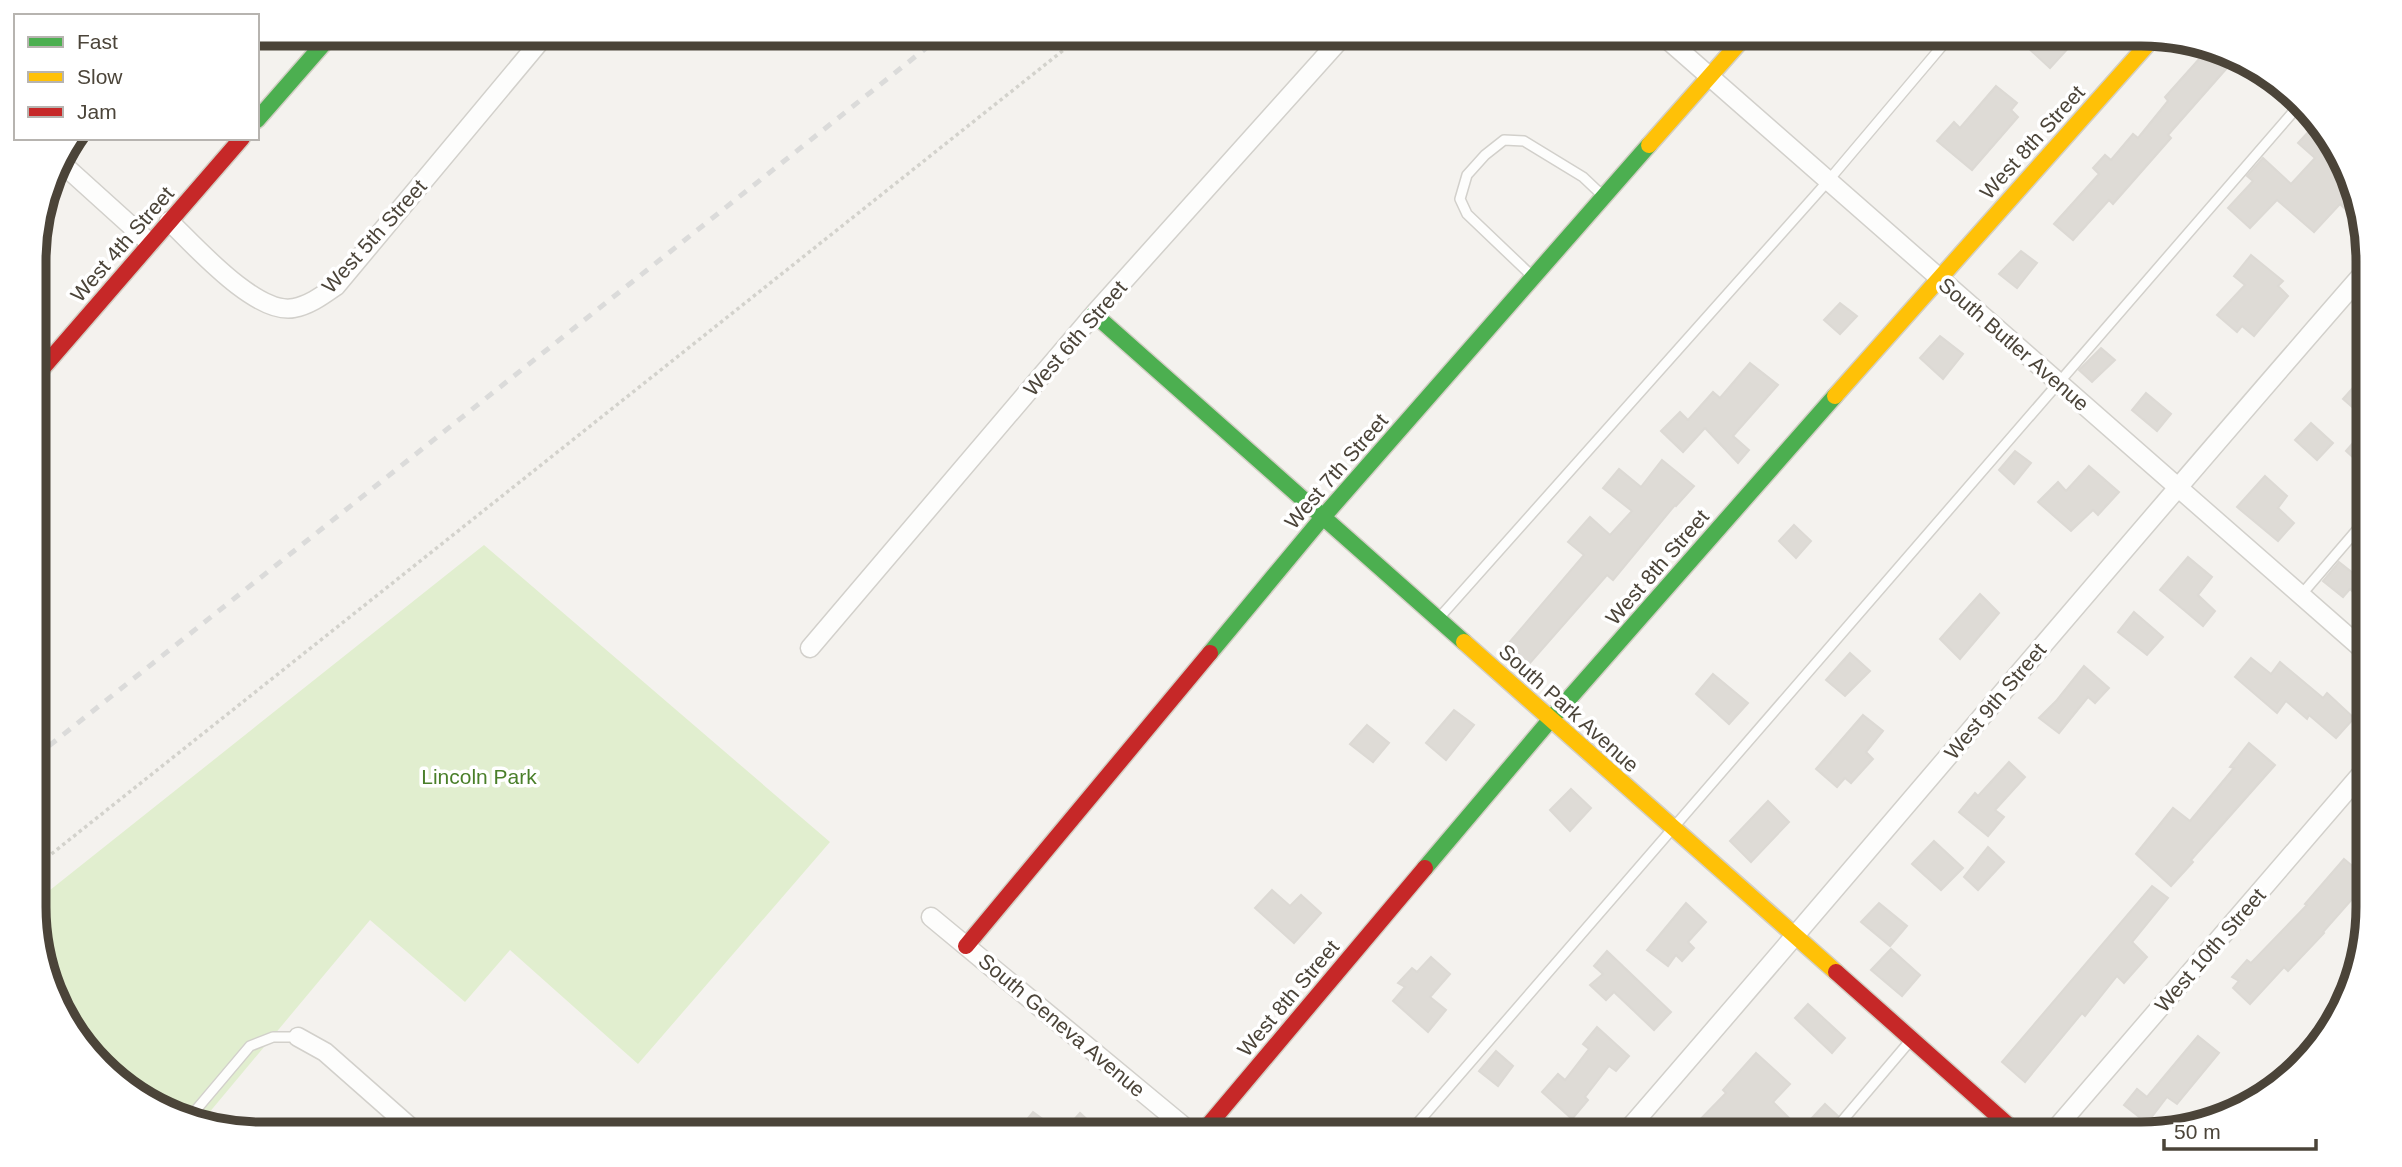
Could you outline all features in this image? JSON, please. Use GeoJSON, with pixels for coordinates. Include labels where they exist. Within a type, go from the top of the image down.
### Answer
{"type":"FeatureCollection","features":[{"type":"Feature","properties":{"kind":"street"},"geometry":{"type":"LineString","coordinates":[[259,118],[322,46]]}},
{"type":"Feature","properties":{"kind":"street","name":"West 5th Street"},"geometry":{"type":"LineString","coordinates":[[169,221],[248,293],[276,309],[293,309],[313,302],[336,286],[536,46]]}},
{"type":"Feature","properties":{"kind":"street","name":"West 6th Street"},"geometry":{"type":"LineString","coordinates":[[810,648],[1094,314],[1334,46]]}},
{"type":"Feature","properties":{"kind":"street","name":"South Butler Avenue"},"geometry":{"type":"LineString","coordinates":[[1675,46],[2356,643]]}},
{"type":"Feature","properties":{"kind":"street","name":"West 7th Street"},"geometry":{"type":"LineString","coordinates":[[966,946],[1323,517],[1736,46]]}},
{"type":"Feature","properties":{"kind":"street","name":"West 8th Street"},"geometry":{"type":"LineString","coordinates":[[1211,1121],[1551,719],[1938,278],[2146,46]]}},
{"type":"Feature","properties":{"kind":"street","name":"West 4th Street"},"geometry":{"type":"LineString","coordinates":[[46,364],[240,140]]}},
{"type":"Feature","properties":{"kind":"street"},"geometry":{"type":"LineString","coordinates":[[67,168],[150,243]]}},
{"type":"Feature","properties":{"kind":"street","name":"West 9th Street"},"geometry":{"type":"LineString","coordinates":[[1635,1121],[2356,282]]}},
{"type":"Feature","properties":{"kind":"street","name":"South Park Avenue"},"geometry":{"type":"LineString","coordinates":[[1094,314],[2003,1121]]}},
{"type":"Feature","properties":{"kind":"street","name":"West 10th Street"},"geometry":{"type":"LineString","coordinates":[[2062,1121],[2356,780]]}},
{"type":"Feature","properties":{"kind":"street","name":"South Geneva Avenue"},"geometry":{"type":"LineString","coordinates":[[931,918],[1179,1122]]}},
{"type":"Feature","properties":{"kind":"street"},"geometry":{"type":"LineString","coordinates":[[298,1037],[325,1052],[404,1122]]}},
{"type":"Feature","properties":{"kind":"lane"},"geometry":{"type":"LineString","coordinates":[[1438,619],[1828,181],[1942,46]]}},
{"type":"Feature","properties":{"kind":"lane"},"geometry":{"type":"LineString","coordinates":[[1419,1121],[2294,111]]}},
{"type":"Feature","properties":{"kind":"lane"},"geometry":{"type":"LineString","coordinates":[[1533,277],[1467,214],[1460,199],[1467,175],[1485,155],[1504,140],[1524,141],[1583,177],[1604,196]]}},
{"type":"Feature","properties":{"kind":"lane"},"geometry":{"type":"LineString","coordinates":[[2301,595],[2356,531]]}},
{"type":"Feature","properties":{"kind":"lane"},"geometry":{"type":"LineString","coordinates":[[195,1111],[250,1046],[273,1037],[298,1037]]}},
{"type":"Feature","properties":{"kind":"lane"},"geometry":{"type":"LineString","coordinates":[[1842,1121],[1911,1040]]}},
{"type":"Feature","properties":{"kind":"path"},"geometry":{"type":"LineString","coordinates":[[46,858],[1069,46]]}},
{"type":"Feature","properties":{"kind":"green space","name":"Lincoln Park"},"geometry":{"type":"Polygon","coordinates":[[[484,545],[830,842],[638,1064],[510,950],[465,1002],[370,920],[208,1114],[166,1099],[141,1085],[99,1048],[82,1026],[62,989],[53,962],[47,934],[46,893],[484,545]]]}},
{"type":"Feature","properties":{"kind":"building"},"geometry":{"type":"Polygon","coordinates":[[[2026,46],[2070,46],[2050,68],[2026,46]]]}},
{"type":"Feature","properties":{"kind":"building"},"geometry":{"type":"Polygon","coordinates":[[[2203,55],[2220,61],[2227,68],[2168,135],[2171,138],[2113,204],[2109,200],[2073,240],[2054,224],[2099,174],[2093,168],[2105,155],[2111,160],[2133,134],[2138,138],[2168,101],[2165,97],[2203,55]]]}},
{"type":"Feature","properties":{"kind":"building"},"geometry":{"type":"Polygon","coordinates":[[[1996,86],[2017,103],[2011,110],[2018,117],[1972,170],[1937,141],[1954,122],[1960,128],[1996,86]]]}},
{"type":"Feature","properties":{"kind":"building"},"geometry":{"type":"Polygon","coordinates":[[[2311,129],[2325,149],[2321,152],[2334,165],[2340,178],[2351,215],[2340,204],[2314,232],[2277,200],[2250,228],[2228,208],[2253,181],[2247,176],[2263,158],[2291,184],[2315,158],[2298,143],[2311,129]]]}},
{"type":"Feature","properties":{"kind":"building"},"geometry":{"type":"Polygon","coordinates":[[[2021,251],[2037,263],[2017,288],[1999,274],[2021,251]]]}},
{"type":"Feature","properties":{"kind":"building"},"geometry":{"type":"Polygon","coordinates":[[[2251,255],[2283,281],[2278,286],[2288,296],[2254,336],[2242,326],[2237,332],[2217,315],[2245,285],[2234,276],[2251,255]]]}},
{"type":"Feature","properties":{"kind":"building"},"geometry":{"type":"Polygon","coordinates":[[[1840,303],[1857,316],[1840,334],[1824,320],[1840,303]]]}},
{"type":"Feature","properties":{"kind":"building"},"geometry":{"type":"Polygon","coordinates":[[[1940,336],[1963,354],[1943,379],[1920,358],[1940,336]]]}},
{"type":"Feature","properties":{"kind":"building"},"geometry":{"type":"Polygon","coordinates":[[[2101,348],[2115,360],[2092,382],[2079,370],[2101,348]]]}},
{"type":"Feature","properties":{"kind":"building"},"geometry":{"type":"Polygon","coordinates":[[[1750,363],[1778,385],[1733,436],[1749,450],[1738,463],[1705,428],[1683,452],[1661,431],[1680,412],[1688,420],[1713,392],[1720,398],[1750,363]]]}},
{"type":"Feature","properties":{"kind":"building"},"geometry":{"type":"Polygon","coordinates":[[[2356,384],[2356,410],[2343,399],[2356,384]]]}},
{"type":"Feature","properties":{"kind":"building"},"geometry":{"type":"Polygon","coordinates":[[[2146,393],[2171,414],[2157,431],[2132,410],[2146,393]]]}},
{"type":"Feature","properties":{"kind":"building"},"geometry":{"type":"Polygon","coordinates":[[[2311,423],[2333,443],[2317,460],[2295,440],[2311,423]]]}},
{"type":"Feature","properties":{"kind":"building"},"geometry":{"type":"Polygon","coordinates":[[[2356,440],[2356,460],[2346,451],[2356,440]]]}},
{"type":"Feature","properties":{"kind":"building"},"geometry":{"type":"Polygon","coordinates":[[[2015,451],[2031,463],[2014,484],[1999,470],[2015,451]]]}},
{"type":"Feature","properties":{"kind":"building"},"geometry":{"type":"Polygon","coordinates":[[[1662,460],[1694,486],[1613,580],[1607,575],[1529,664],[1508,644],[1584,555],[1568,542],[1590,517],[1610,535],[1632,511],[1603,488],[1619,469],[1641,487],[1662,460]]]}},
{"type":"Feature","properties":{"kind":"building"},"geometry":{"type":"Polygon","coordinates":[[[2089,466],[2119,492],[2098,515],[2093,510],[2071,531],[2038,502],[2058,482],[2066,491],[2089,466]]]}},
{"type":"Feature","properties":{"kind":"building"},"geometry":{"type":"Polygon","coordinates":[[[2265,476],[2287,496],[2278,508],[2294,523],[2278,541],[2237,507],[2265,476]]]}},
{"type":"Feature","properties":{"kind":"building"},"geometry":{"type":"Polygon","coordinates":[[[1794,525],[1811,541],[1796,558],[1779,541],[1794,525]]]}},
{"type":"Feature","properties":{"kind":"building"},"geometry":{"type":"Polygon","coordinates":[[[2188,557],[2212,577],[2198,595],[2215,611],[2203,626],[2160,590],[2188,557]]]}},
{"type":"Feature","properties":{"kind":"building"},"geometry":{"type":"Polygon","coordinates":[[[2339,562],[2356,575],[2356,595],[2350,589],[2343,597],[2323,581],[2339,562]]]}},
{"type":"Feature","properties":{"kind":"building"},"geometry":{"type":"Polygon","coordinates":[[[1980,594],[1999,613],[1960,659],[1940,639],[1980,594]]]}},
{"type":"Feature","properties":{"kind":"building"},"geometry":{"type":"Polygon","coordinates":[[[2134,612],[2163,637],[2147,655],[2118,632],[2134,612]]]}},
{"type":"Feature","properties":{"kind":"building"},"geometry":{"type":"Polygon","coordinates":[[[1850,653],[1870,671],[1845,696],[1826,680],[1850,653]]]}},
{"type":"Feature","properties":{"kind":"building"},"geometry":{"type":"Polygon","coordinates":[[[2251,658],[2271,674],[2280,662],[2323,698],[2327,693],[2354,718],[2336,738],[2309,715],[2307,719],[2286,701],[2277,713],[2235,677],[2251,658]]]}},
{"type":"Feature","properties":{"kind":"building"},"geometry":{"type":"Polygon","coordinates":[[[2084,666],[2109,688],[2095,703],[2088,697],[2059,733],[2039,718],[2084,666]]]}},
{"type":"Feature","properties":{"kind":"building"},"geometry":{"type":"Polygon","coordinates":[[[1713,674],[1748,703],[1729,724],[1696,694],[1713,674]]]}},
{"type":"Feature","properties":{"kind":"building"},"geometry":{"type":"Polygon","coordinates":[[[1454,710],[1474,725],[1446,760],[1426,743],[1454,710]]]}},
{"type":"Feature","properties":{"kind":"building"},"geometry":{"type":"Polygon","coordinates":[[[1863,715],[1883,731],[1866,752],[1873,759],[1851,783],[1845,778],[1837,787],[1816,769],[1863,715]]]}},
{"type":"Feature","properties":{"kind":"building"},"geometry":{"type":"Polygon","coordinates":[[[1367,725],[1389,743],[1373,762],[1350,744],[1367,725]]]}},
{"type":"Feature","properties":{"kind":"building"},"geometry":{"type":"Polygon","coordinates":[[[2249,743],[2275,765],[2171,886],[2136,854],[2173,808],[2190,821],[2234,768],[2230,767],[2249,743]]]}},
{"type":"Feature","properties":{"kind":"building"},"geometry":{"type":"Polygon","coordinates":[[[2009,762],[2025,777],[1995,810],[2004,817],[1988,836],[1959,812],[1975,793],[1978,796],[2009,762]]]}},
{"type":"Feature","properties":{"kind":"building"},"geometry":{"type":"Polygon","coordinates":[[[1571,789],[1591,808],[1570,831],[1550,810],[1571,789]]]}},
{"type":"Feature","properties":{"kind":"building"},"geometry":{"type":"Polygon","coordinates":[[[1768,801],[1789,822],[1751,862],[1730,841],[1768,801]]]}},
{"type":"Feature","properties":{"kind":"building"},"geometry":{"type":"Polygon","coordinates":[[[1934,841],[1963,868],[1941,890],[1912,864],[1934,841]]]}},
{"type":"Feature","properties":{"kind":"building"},"geometry":{"type":"Polygon","coordinates":[[[1988,847],[2004,862],[1978,890],[1964,877],[1988,847]]]}},
{"type":"Feature","properties":{"kind":"building"},"geometry":{"type":"Polygon","coordinates":[[[2344,859],[2356,869],[2356,901],[2353,898],[2288,971],[2284,967],[2250,1004],[2233,988],[2239,981],[2232,977],[2247,960],[2251,963],[2307,905],[2305,904],[2344,859]]]}},
{"type":"Feature","properties":{"kind":"building"},"geometry":{"type":"Polygon","coordinates":[[[2152,886],[2168,898],[2132,942],[2147,957],[2124,983],[2117,976],[2085,1016],[2082,1013],[2025,1082],[2002,1062],[2152,886]]]}},
{"type":"Feature","properties":{"kind":"building"},"geometry":{"type":"Polygon","coordinates":[[[1272,890],[1290,906],[1301,895],[1321,913],[1294,943],[1255,908],[1272,890]]]}},
{"type":"Feature","properties":{"kind":"building"},"geometry":{"type":"Polygon","coordinates":[[[1686,903],[1706,922],[1688,942],[1694,948],[1682,961],[1676,955],[1668,966],[1647,950],[1686,903]]]}},
{"type":"Feature","properties":{"kind":"building"},"geometry":{"type":"Polygon","coordinates":[[[1879,903],[1907,926],[1890,946],[1861,922],[1879,903]]]}},
{"type":"Feature","properties":{"kind":"building"},"geometry":{"type":"Polygon","coordinates":[[[1891,949],[1920,975],[1902,996],[1871,970],[1891,949]]]}},
{"type":"Feature","properties":{"kind":"building"},"geometry":{"type":"Polygon","coordinates":[[[1607,951],[1671,1012],[1654,1030],[1614,992],[1606,1000],[1590,985],[1603,974],[1594,966],[1607,951]]]}},
{"type":"Feature","properties":{"kind":"building"},"geometry":{"type":"Polygon","coordinates":[[[1431,957],[1450,974],[1430,997],[1446,1010],[1428,1032],[1393,1001],[1405,987],[1398,983],[1412,968],[1417,972],[1431,957]]]}},
{"type":"Feature","properties":{"kind":"building"},"geometry":{"type":"Polygon","coordinates":[[[1808,1004],[1845,1038],[1832,1053],[1795,1018],[1808,1004]]]}},
{"type":"Feature","properties":{"kind":"building"},"geometry":{"type":"Polygon","coordinates":[[[1597,1027],[1629,1056],[1616,1071],[1609,1066],[1585,1097],[1588,1100],[1572,1119],[1542,1092],[1558,1074],[1565,1080],[1589,1049],[1583,1044],[1597,1027]]]}},
{"type":"Feature","properties":{"kind":"building"},"geometry":{"type":"Polygon","coordinates":[[[2198,1036],[2219,1053],[2177,1104],[2167,1097],[2149,1121],[2144,1121],[2124,1105],[2137,1089],[2147,1097],[2198,1036]]]}},
{"type":"Feature","properties":{"kind":"building"},"geometry":{"type":"Polygon","coordinates":[[[1496,1051],[1513,1066],[1498,1086],[1479,1071],[1496,1051]]]}},
{"type":"Feature","properties":{"kind":"building"},"geometry":{"type":"Polygon","coordinates":[[[1756,1053],[1790,1084],[1773,1102],[1792,1121],[1698,1121],[1726,1093],[1723,1090],[1756,1053]]]}},
{"type":"Feature","properties":{"kind":"building"},"geometry":{"type":"Polygon","coordinates":[[[1825,1104],[1838,1116],[1833,1121],[1809,1121],[1825,1104]]]}},
{"type":"Feature","properties":{"kind":"building"},"geometry":{"type":"Polygon","coordinates":[[[1033,1112],[1046,1122],[1025,1122],[1033,1112]]]}},
{"type":"Feature","properties":{"kind":"building"},"geometry":{"type":"Polygon","coordinates":[[[1080,1113],[1089,1122],[1072,1122],[1080,1113]]]}},
{"type":"Feature","properties":{"kind":"railway"},"geometry":{"type":"LineString","coordinates":[[46,748],[929,46]]}},
{"type":"Feature","properties":{"kind":"traffic: fast"},"geometry":{"type":"LineString","coordinates":[[259,118],[322,46]]}},
{"type":"Feature","properties":{"kind":"traffic: fast"},"geometry":{"type":"LineString","coordinates":[[1210,653],[1323,517],[1649,145]]}},
{"type":"Feature","properties":{"kind":"traffic: fast"},"geometry":{"type":"LineString","coordinates":[[1094,314],[1464,642]]}},
{"type":"Feature","properties":{"kind":"traffic: fast"},"geometry":{"type":"LineString","coordinates":[[1425,868],[1551,719],[1835,396]]}},
{"type":"Feature","properties":{"kind":"traffic: slow"},"geometry":{"type":"LineString","coordinates":[[1649,145],[1737,46]]}},
{"type":"Feature","properties":{"kind":"traffic: slow"},"geometry":{"type":"LineString","coordinates":[[1835,396],[2146,46]]}},
{"type":"Feature","properties":{"kind":"traffic: slow"},"geometry":{"type":"LineString","coordinates":[[1464,642],[1836,972]]}},
{"type":"Feature","properties":{"kind":"traffic: jam"},"geometry":{"type":"LineString","coordinates":[[46,364],[240,140]]}},
{"type":"Feature","properties":{"kind":"traffic: jam"},"geometry":{"type":"LineString","coordinates":[[966,946],[1210,653]]}},
{"type":"Feature","properties":{"kind":"traffic: jam"},"geometry":{"type":"LineString","coordinates":[[1212,1121],[1425,868]]}},
{"type":"Feature","properties":{"kind":"traffic: jam"},"geometry":{"type":"LineString","coordinates":[[1836,972],[2004,1121]]}}]}
